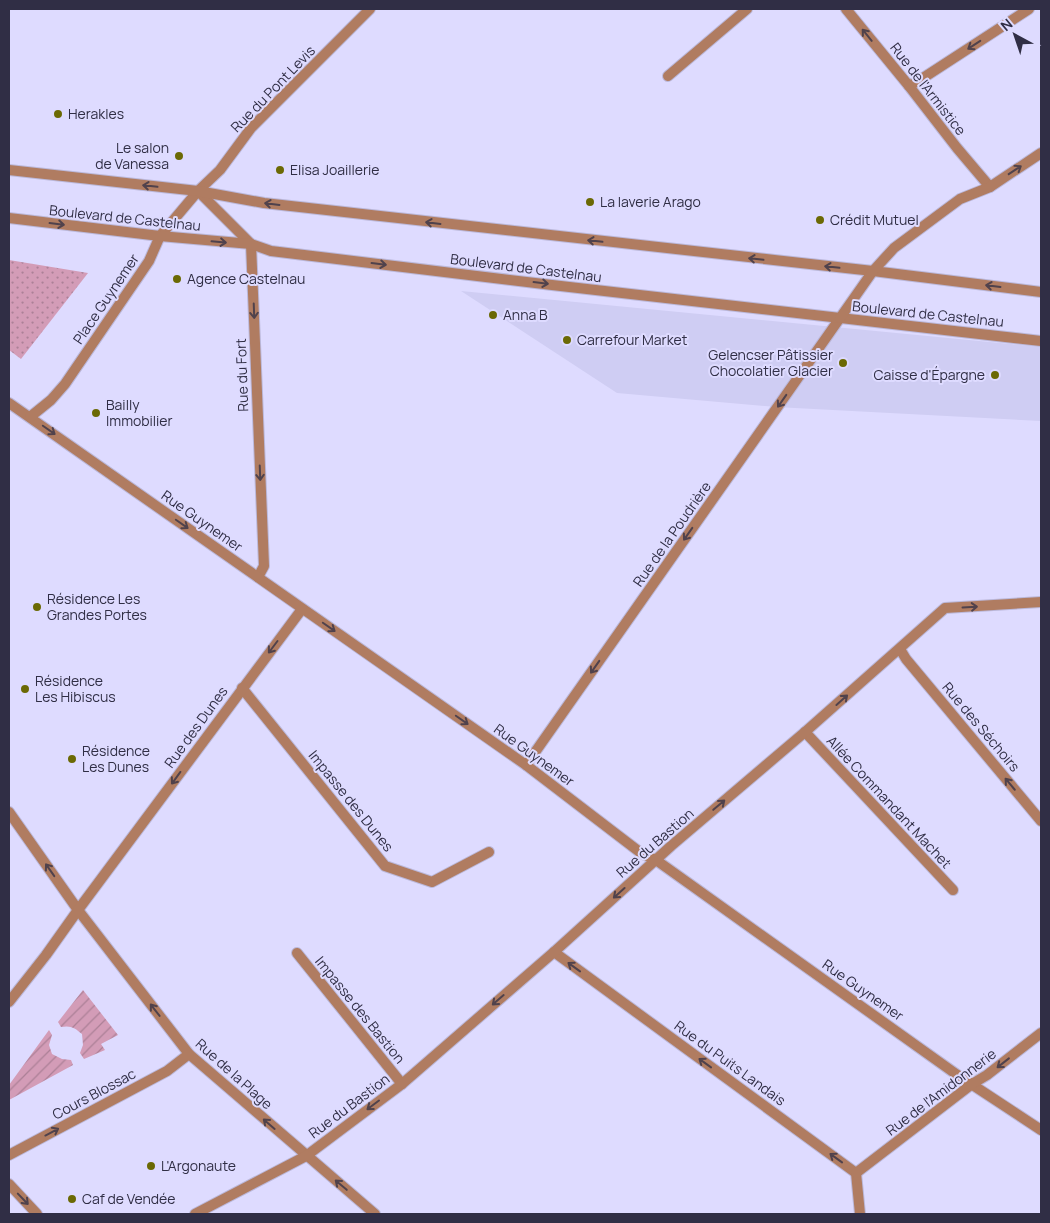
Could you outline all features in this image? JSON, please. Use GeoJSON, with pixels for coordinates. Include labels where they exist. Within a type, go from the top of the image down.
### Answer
{"type":"FeatureCollection","features":[{"type":"Feature","properties":{"kind":"street","name":"Rue du Pont Levis"},"geometry":{"type":"LineString","coordinates":[[198,191],[220,170],[251,128],[370,9]]}},
{"type":"Feature","properties":{"kind":"street"},"geometry":{"type":"LineString","coordinates":[[668,76],[747,9]]}},
{"type":"Feature","properties":{"kind":"street","name":"Rue de l'Armistice"},"geometry":{"type":"LineString","coordinates":[[846,9],[990,187]]}},
{"type":"Feature","properties":{"kind":"street"},"geometry":{"type":"LineString","coordinates":[[909,86],[1029,9]]}},
{"type":"Feature","properties":{"kind":"street","name":"Rue de la Poudrière"},"geometry":{"type":"LineString","coordinates":[[526,765],[873,271],[894,248],[960,199],[990,187],[1041,153]]}},
{"type":"Feature","properties":{"kind":"street"},"geometry":{"type":"LineString","coordinates":[[9,170],[198,191],[264,203],[873,271],[1041,292]]}},
{"type":"Feature","properties":{"kind":"street"},"geometry":{"type":"LineString","coordinates":[[198,191],[251,244]]}},
{"type":"Feature","properties":{"kind":"street","name":"Place Guynemer"},"geometry":{"type":"LineString","coordinates":[[30,417],[51,400],[65,384],[149,262],[160,236],[198,191]]}},
{"type":"Feature","properties":{"kind":"street","name":"Boulevard de Castelnau"},"geometry":{"type":"LineString","coordinates":[[9,218],[160,236],[251,244],[270,251],[1041,341]]}},
{"type":"Feature","properties":{"kind":"street","name":"Rue du Fort"},"geometry":{"type":"LineString","coordinates":[[251,244],[264,566],[258,578]]}},
{"type":"Feature","properties":{"kind":"street","name":"Rue Guynemer"},"geometry":{"type":"LineString","coordinates":[[9,403],[526,765],[641,853],[656,860],[972,1084],[1041,1130]]}},
{"type":"Feature","properties":{"kind":"street","name":"Rue du Bastion"},"geometry":{"type":"LineString","coordinates":[[195,1214],[306,1156],[402,1084],[554,952],[671,846],[805,732],[945,608],[1041,602]]}},
{"type":"Feature","properties":{"kind":"street","name":"Rue des Dunes"},"geometry":{"type":"LineString","coordinates":[[9,1002],[46,955],[302,608]]}},
{"type":"Feature","properties":{"kind":"street","name":"Rue des Séchoirs"},"geometry":{"type":"LineString","coordinates":[[900,649],[906,659],[1041,821]]}},
{"type":"Feature","properties":{"kind":"street","name":"Impasse des Dunes"},"geometry":{"type":"LineString","coordinates":[[242,688],[385,866],[432,882],[489,852]]}},
{"type":"Feature","properties":{"kind":"street","name":"Allée Commandant Machet"},"geometry":{"type":"LineString","coordinates":[[805,732],[953,890]]}},
{"type":"Feature","properties":{"kind":"street","name":"Rue de la Plage"},"geometry":{"type":"LineString","coordinates":[[9,812],[78,910],[189,1054],[375,1214]]}},
{"type":"Feature","properties":{"kind":"street","name":"Rue du Puits Landais"},"geometry":{"type":"LineString","coordinates":[[554,952],[856,1173]]}},
{"type":"Feature","properties":{"kind":"street","name":"Impasse des Bastion"},"geometry":{"type":"LineString","coordinates":[[297,953],[402,1084]]}},
{"type":"Feature","properties":{"kind":"street","name":"Rue de l'Amidonnerie"},"geometry":{"type":"LineString","coordinates":[[856,1173],[972,1084],[988,1076],[1041,1033]]}},
{"type":"Feature","properties":{"kind":"street","name":"Cours Blossac"},"geometry":{"type":"LineString","coordinates":[[9,1155],[167,1070],[189,1054]]}},
{"type":"Feature","properties":{"kind":"street"},"geometry":{"type":"LineString","coordinates":[[856,1173],[860,1214]]}},
{"type":"Feature","properties":{"kind":"street"},"geometry":{"type":"LineString","coordinates":[[9,1184],[37,1214]]}},
{"type":"Feature","properties":{"kind":"shaded area"},"geometry":{"type":"Polygon","coordinates":[[[9,260],[88,273],[21,359],[9,350],[9,260]]]}},
{"type":"Feature","properties":{"kind":"shaded area"},"geometry":{"type":"Polygon","coordinates":[[[461,291],[1041,347],[1041,421],[776,407],[617,393],[461,291]]]}},
{"type":"Feature","properties":{"kind":"shaded area"},"geometry":{"type":"Polygon","coordinates":[[[83,990],[118,1035],[101,1044],[105,1050],[84,1059],[80,1053],[83,1045],[82,1034],[68,1026],[61,1027],[58,1022],[83,990]]]}},
{"type":"Feature","properties":{"kind":"shaded area"},"geometry":{"type":"Polygon","coordinates":[[[49,1030],[52,1035],[49,1045],[52,1054],[62,1059],[71,1060],[73,1065],[9,1100],[9,1085],[49,1030]]]}},
{"type":"Feature","properties":{"kind":"place","name":"Herakles"},"geometry":{"type":"Point","coordinates":[58,114]}},
{"type":"Feature","properties":{"kind":"place","name":"Le salon de Vanessa"},"geometry":{"type":"Point","coordinates":[179,156]}},
{"type":"Feature","properties":{"kind":"place","name":"Elisa Joaillerie"},"geometry":{"type":"Point","coordinates":[280,170]}},
{"type":"Feature","properties":{"kind":"place","name":"La laverie Arago"},"geometry":{"type":"Point","coordinates":[590,202]}},
{"type":"Feature","properties":{"kind":"place","name":"Crédit Mutuel"},"geometry":{"type":"Point","coordinates":[820,220]}},
{"type":"Feature","properties":{"kind":"place","name":"Agence Castelnau"},"geometry":{"type":"Point","coordinates":[177,279]}},
{"type":"Feature","properties":{"kind":"place","name":"Anna B"},"geometry":{"type":"Point","coordinates":[493,315]}},
{"type":"Feature","properties":{"kind":"place","name":"Carrefour Market"},"geometry":{"type":"Point","coordinates":[567,340]}},
{"type":"Feature","properties":{"kind":"place","name":"Gelencser Pâtissier Chocolatier Glacier"},"geometry":{"type":"Point","coordinates":[843,363]}},
{"type":"Feature","properties":{"kind":"place","name":"Caisse d'Épargne"},"geometry":{"type":"Point","coordinates":[995,375]}},
{"type":"Feature","properties":{"kind":"place","name":"Bailly Immobilier"},"geometry":{"type":"Point","coordinates":[96,413]}},
{"type":"Feature","properties":{"kind":"place","name":"Résidence Les Grandes Portes"},"geometry":{"type":"Point","coordinates":[37,607]}},
{"type":"Feature","properties":{"kind":"place","name":"Résidence Les Hibiscus"},"geometry":{"type":"Point","coordinates":[25,689]}},
{"type":"Feature","properties":{"kind":"place","name":"Résidence Les Dunes"},"geometry":{"type":"Point","coordinates":[72,759]}},
{"type":"Feature","properties":{"kind":"place","name":"L'Argonaute"},"geometry":{"type":"Point","coordinates":[151,1166]}},
{"type":"Feature","properties":{"kind":"place","name":"Caf de Vendée"},"geometry":{"type":"Point","coordinates":[72,1199]}}]}
